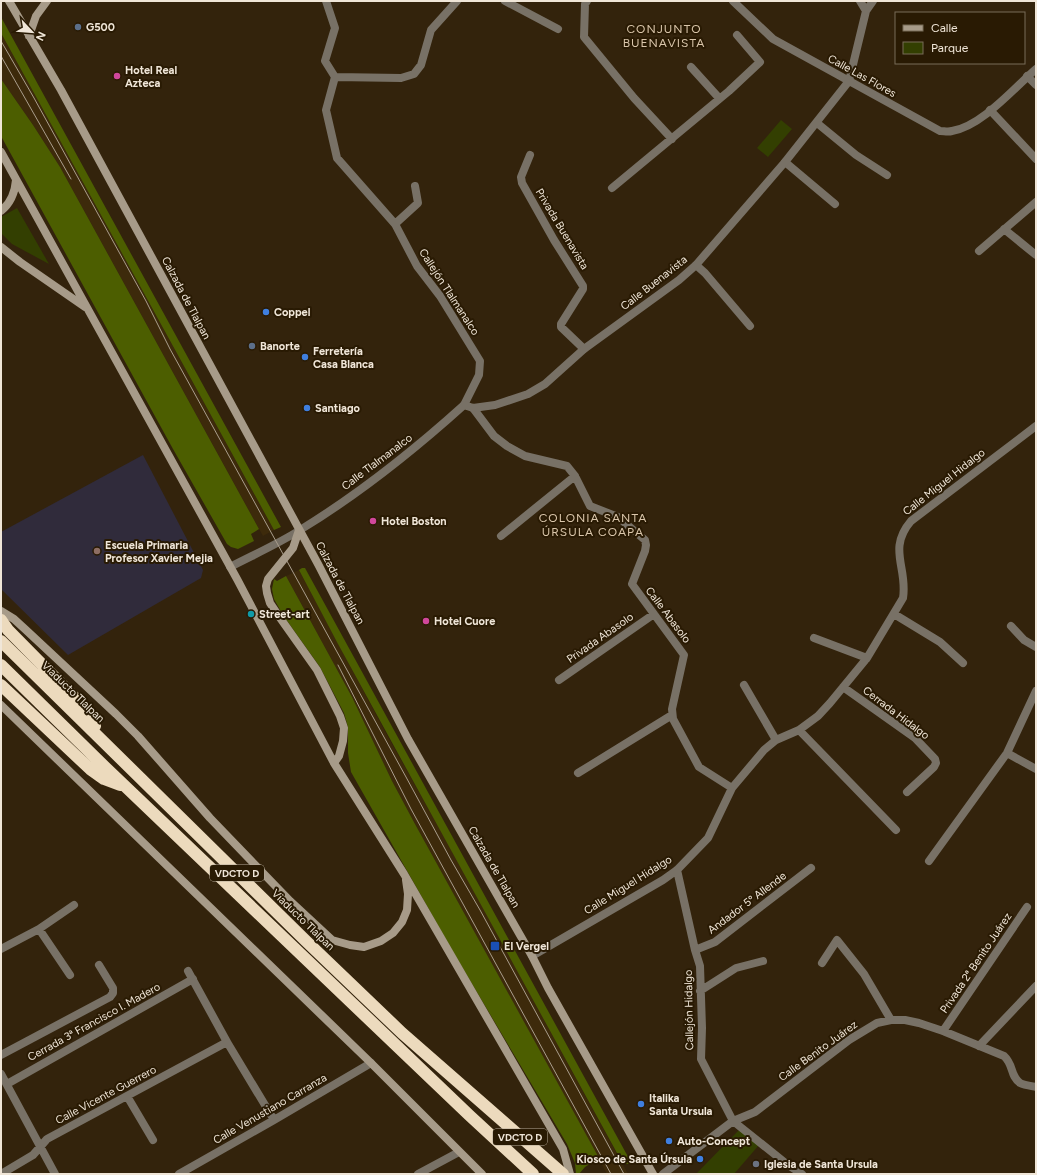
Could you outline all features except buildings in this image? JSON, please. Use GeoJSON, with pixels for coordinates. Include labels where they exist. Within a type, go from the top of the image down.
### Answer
{"type":"FeatureCollection","features":[{"type":"Feature","properties":{"kind":"highway"},"geometry":{"type":"LineString","coordinates":[[1,620],[8,630],[81,704],[101,738]]}},
{"type":"Feature","properties":{"kind":"highway","name":"Viaducto Tlalpan"},"geometry":{"type":"LineString","coordinates":[[1,641],[311,946],[402,1033],[563,1174]]}},
{"type":"Feature","properties":{"kind":"highway","name":"VDCTO D"},"geometry":{"type":"LineString","coordinates":[[1,665],[124,786],[469,1115],[533,1174]]}},
{"type":"Feature","properties":{"kind":"highway"},"geometry":{"type":"LineString","coordinates":[[1,685],[90,769],[104,779],[124,786]]}},
{"type":"Feature","properties":{"kind":"main road","name":"Calzada de Tlalpan"},"geometry":{"type":"LineString","coordinates":[[9,1],[61,90],[300,530],[408,739],[532,956],[548,988],[653,1174]]}},
{"type":"Feature","properties":{"kind":"main road"},"geometry":{"type":"LineString","coordinates":[[29,36],[36,16],[47,1]]}},
{"type":"Feature","properties":{"kind":"main road"},"geometry":{"type":"LineString","coordinates":[[1,152],[230,567],[334,763],[404,874],[563,1148],[570,1174]]}},
{"type":"Feature","properties":{"kind":"main road"},"geometry":{"type":"LineString","coordinates":[[1,210],[9,202],[13,195],[16,180]]}},
{"type":"Feature","properties":{"kind":"main road"},"geometry":{"type":"LineString","coordinates":[[1,247],[87,309]]}},
{"type":"Feature","properties":{"kind":"main road"},"geometry":{"type":"LineString","coordinates":[[300,530],[293,548],[268,579],[266,586],[267,593],[270,603],[317,670],[340,716],[344,728],[343,741],[339,756],[334,763]]}},
{"type":"Feature","properties":{"kind":"main road","name":"Viaducto Tlalpan"},"geometry":{"type":"LineString","coordinates":[[1,611],[14,619],[116,714],[138,736],[215,823],[290,901],[332,940],[364,947],[381,941],[393,933],[402,922],[407,910],[408,894],[404,874]]}},
{"type":"Feature","properties":{"kind":"main road"},"geometry":{"type":"LineString","coordinates":[[1,705],[371,1063],[482,1174]]}},
{"type":"Feature","properties":{"kind":"street"},"geometry":{"type":"LineString","coordinates":[[326,1],[335,28],[325,61],[335,77],[401,78],[414,74],[421,65],[431,30],[457,1]]}},
{"type":"Feature","properties":{"kind":"street"},"geometry":{"type":"LineString","coordinates":[[505,1],[558,29]]}},
{"type":"Feature","properties":{"kind":"street"},"geometry":{"type":"LineString","coordinates":[[587,1],[585,4],[584,36],[634,98],[672,139]]}},
{"type":"Feature","properties":{"kind":"street","name":"Calle Las Flores"},"geometry":{"type":"LineString","coordinates":[[733,1],[773,39],[940,131],[951,132],[962,129],[976,122],[1036,69]]}},
{"type":"Feature","properties":{"kind":"street"},"geometry":{"type":"LineString","coordinates":[[860,1],[866,11]]}},
{"type":"Feature","properties":{"kind":"street"},"geometry":{"type":"LineString","coordinates":[[849,81],[866,11],[873,1]]}},
{"type":"Feature","properties":{"kind":"street"},"geometry":{"type":"LineString","coordinates":[[612,188],[672,139],[760,62],[737,35]]}},
{"type":"Feature","properties":{"kind":"street"},"geometry":{"type":"LineString","coordinates":[[691,66],[719,98]]}},
{"type":"Feature","properties":{"kind":"street"},"geometry":{"type":"LineString","coordinates":[[1027,76],[1036,85]]}},
{"type":"Feature","properties":{"kind":"street","name":"Callejón Tlalmanalco"},"geometry":{"type":"LineString","coordinates":[[335,77],[326,110],[337,158],[395,224],[417,266],[440,296],[480,361],[479,375],[464,405]]}},
{"type":"Feature","properties":{"kind":"street","name":"Calle Buenavista"},"geometry":{"type":"LineString","coordinates":[[464,405],[473,408],[496,405],[528,394],[545,384],[584,349],[679,280],[696,265],[785,162],[849,81]]}},
{"type":"Feature","properties":{"kind":"street"},"geometry":{"type":"LineString","coordinates":[[990,110],[1036,159]]}},
{"type":"Feature","properties":{"kind":"street"},"geometry":{"type":"LineString","coordinates":[[817,123],[856,155],[887,175]]}},
{"type":"Feature","properties":{"kind":"street","name":"Privada Buenavista"},"geometry":{"type":"LineString","coordinates":[[530,155],[521,177],[522,184],[554,240],[583,286],[583,289],[561,324],[561,328],[584,349]]}},
{"type":"Feature","properties":{"kind":"street"},"geometry":{"type":"LineString","coordinates":[[785,162],[835,204]]}},
{"type":"Feature","properties":{"kind":"street"},"geometry":{"type":"LineString","coordinates":[[395,224],[418,203],[415,186]]}},
{"type":"Feature","properties":{"kind":"street"},"geometry":{"type":"LineString","coordinates":[[979,251],[1036,202]]}},
{"type":"Feature","properties":{"kind":"street"},"geometry":{"type":"LineString","coordinates":[[1004,229],[1036,255]]}},
{"type":"Feature","properties":{"kind":"street"},"geometry":{"type":"LineString","coordinates":[[696,265],[705,273],[750,326]]}},
{"type":"Feature","properties":{"kind":"street","name":"Calle Tlalmanalco"},"geometry":{"type":"LineString","coordinates":[[230,567],[300,530],[346,499],[406,455],[464,405]]}},
{"type":"Feature","properties":{"kind":"street","name":"Calle Abasolo"},"geometry":{"type":"LineString","coordinates":[[473,408],[494,436],[507,446],[525,456],[567,466],[575,476],[590,506],[618,517],[645,540],[646,551],[632,584],[684,655],[672,715]]}},
{"type":"Feature","properties":{"kind":"street","name":"Calle Miguel Hidalgo"},"geometry":{"type":"LineString","coordinates":[[532,956],[663,880],[677,870],[708,838],[732,788],[764,750],[776,740],[799,730],[818,716],[830,704],[866,658],[894,614],[903,598],[904,590],[899,549],[900,538],[905,528],[911,521],[1036,426]]}},
{"type":"Feature","properties":{"kind":"street"},"geometry":{"type":"LineString","coordinates":[[501,536],[575,476]]}},
{"type":"Feature","properties":{"kind":"street","name":"Privada Abasolo"},"geometry":{"type":"LineString","coordinates":[[559,680],[654,614]]}},
{"type":"Feature","properties":{"kind":"street"},"geometry":{"type":"LineString","coordinates":[[894,614],[940,642],[963,663]]}},
{"type":"Feature","properties":{"kind":"street"},"geometry":{"type":"LineString","coordinates":[[1011,626],[1024,640],[1036,647]]}},
{"type":"Feature","properties":{"kind":"street"},"geometry":{"type":"LineString","coordinates":[[814,638],[866,658]]}},
{"type":"Feature","properties":{"kind":"street"},"geometry":{"type":"LineString","coordinates":[[744,685],[776,740]]}},
{"type":"Feature","properties":{"kind":"street","name":"Cerrada Hidalgo"},"geometry":{"type":"LineString","coordinates":[[843,687],[915,738],[935,759],[936,763],[934,767],[907,792]]}},
{"type":"Feature","properties":{"kind":"street"},"geometry":{"type":"LineString","coordinates":[[929,861],[1007,753],[1036,691]]}},
{"type":"Feature","properties":{"kind":"street"},"geometry":{"type":"LineString","coordinates":[[578,773],[672,715],[699,767],[732,788]]}},
{"type":"Feature","properties":{"kind":"street"},"geometry":{"type":"LineString","coordinates":[[799,730],[896,830]]}},
{"type":"Feature","properties":{"kind":"street"},"geometry":{"type":"LineString","coordinates":[[1007,753],[1036,769]]}},
{"type":"Feature","properties":{"kind":"street","name":"Andador 5º Allende"},"geometry":{"type":"LineString","coordinates":[[695,950],[715,942],[811,868]]}},
{"type":"Feature","properties":{"kind":"street","name":"Callejón Hidalgo"},"geometry":{"type":"LineString","coordinates":[[677,870],[700,966],[702,1028],[701,1059],[733,1121]]}},
{"type":"Feature","properties":{"kind":"street"},"geometry":{"type":"LineString","coordinates":[[1,949],[39,929],[74,905]]}},
{"type":"Feature","properties":{"kind":"street","name":"Privada 2ª Benito Juárez"},"geometry":{"type":"LineString","coordinates":[[943,1031],[1027,907]]}},
{"type":"Feature","properties":{"kind":"street"},"geometry":{"type":"LineString","coordinates":[[39,929],[70,975]]}},
{"type":"Feature","properties":{"kind":"street"},"geometry":{"type":"LineString","coordinates":[[822,963],[837,940],[864,974],[891,1020]]}},
{"type":"Feature","properties":{"kind":"street"},"geometry":{"type":"LineString","coordinates":[[700,992],[736,968],[763,961]]}},
{"type":"Feature","properties":{"kind":"street"},"geometry":{"type":"LineString","coordinates":[[1,1055],[110,997],[113,993],[113,988],[99,965]]}},
{"type":"Feature","properties":{"kind":"street"},"geometry":{"type":"LineString","coordinates":[[188,971],[227,1042],[274,1120]]}},
{"type":"Feature","properties":{"kind":"street","name":"Cerrada 3ª Francisco I. Madero"},"geometry":{"type":"LineString","coordinates":[[7,1084],[193,979]]}},
{"type":"Feature","properties":{"kind":"street"},"geometry":{"type":"LineString","coordinates":[[979,1046],[1036,986]]}},
{"type":"Feature","properties":{"kind":"street","name":"Calle Benito Juárez"},"geometry":{"type":"LineString","coordinates":[[663,1174],[733,1121],[755,1112],[849,1040],[877,1023],[891,1020],[905,1020],[943,1031],[1004,1056],[1009,1060],[1014,1076],[1021,1083],[1036,1087]]}},
{"type":"Feature","properties":{"kind":"street","name":"Calle Vicente Guerrero"},"geometry":{"type":"LineString","coordinates":[[1,1174],[33,1156],[47,1138],[227,1042]]}},
{"type":"Feature","properties":{"kind":"street","name":"Calle Venustiano Carranza"},"geometry":{"type":"LineString","coordinates":[[179,1174],[371,1063]]}},
{"type":"Feature","properties":{"kind":"street"},"geometry":{"type":"LineString","coordinates":[[1,1074],[55,1174]]}},
{"type":"Feature","properties":{"kind":"street"},"geometry":{"type":"LineString","coordinates":[[128,1096],[153,1140]]}},
{"type":"Feature","properties":{"kind":"street"},"geometry":{"type":"LineString","coordinates":[[733,1121],[802,1174]]}},
{"type":"Feature","properties":{"kind":"street"},"geometry":{"type":"LineString","coordinates":[[418,1174],[459,1152]]}},
{"type":"Feature","properties":{"kind":"shaded area"},"geometry":{"type":"Polygon","coordinates":[[[1,33],[274,530],[263,536],[60,167],[1,79],[1,33]]]}},
{"type":"Feature","properties":{"kind":"shaded area","name":"Escuela Primaria Profesor Xavier Mejia"},"geometry":{"type":"Polygon","coordinates":[[[143,455],[203,570],[201,578],[68,655],[1,589],[1,532],[143,455]]]}},
{"type":"Feature","properties":{"kind":"shaded area"},"geometry":{"type":"Polygon","coordinates":[[[299,570],[387,735],[628,1174],[607,1174],[415,824],[392,781],[352,697],[286,576],[299,570]]]}},
{"type":"Feature","properties":{"kind":"green space"},"geometry":{"type":"Polygon","coordinates":[[[1,17],[281,527],[274,530],[1,33],[1,17]]]}},
{"type":"Feature","properties":{"kind":"green space"},"geometry":{"type":"Polygon","coordinates":[[[1,79],[60,167],[259,529],[251,534],[254,541],[238,549],[227,544],[173,449],[1,136],[1,79]]]}},
{"type":"Feature","properties":{"kind":"green space"},"geometry":{"type":"Polygon","coordinates":[[[781,120],[792,129],[768,157],[757,148],[781,120]]]}},
{"type":"Feature","properties":{"kind":"green space"},"geometry":{"type":"Polygon","coordinates":[[[17,208],[49,264],[12,244],[1,233],[1,217],[17,208]]]}},
{"type":"Feature","properties":{"kind":"green space"},"geometry":{"type":"Polygon","coordinates":[[[305,568],[632,1164],[623,1164],[338,644],[299,570],[305,568]]]}},
{"type":"Feature","properties":{"kind":"green space"},"geometry":{"type":"Polygon","coordinates":[[[286,576],[352,697],[392,781],[415,824],[599,1158],[585,1167],[579,1174],[576,1174],[575,1163],[567,1144],[452,950],[351,772],[348,753],[348,727],[344,713],[320,667],[283,615],[274,599],[272,589],[274,579],[277,581],[286,576]]]}},
{"type":"Feature","properties":{"kind":"green space"},"geometry":{"type":"Polygon","coordinates":[[[740,1129],[759,1145],[734,1174],[696,1174],[740,1129]]]}},
{"type":"Feature","properties":{"kind":"tram line"},"geometry":{"type":"LineString","coordinates":[[1,41],[146,301],[170,349],[624,1174]]}},
{"type":"Feature","properties":{"kind":"tram line"},"geometry":{"type":"LineString","coordinates":[[1,56],[71,179]]}},
{"type":"Feature","properties":{"kind":"tram line"},"geometry":{"type":"LineString","coordinates":[[338,665],[411,809],[611,1174]]}},
{"type":"Feature","properties":{"kind":"place","name":"G500"},"geometry":{"type":"Point","coordinates":[78,27]}},
{"type":"Feature","properties":{"kind":"place","name":"Hotel Real Azteca"},"geometry":{"type":"Point","coordinates":[117,76]}},
{"type":"Feature","properties":{"kind":"place","name":"Coppel"},"geometry":{"type":"Point","coordinates":[266,312]}},
{"type":"Feature","properties":{"kind":"place","name":"Banorte"},"geometry":{"type":"Point","coordinates":[252,346]}},
{"type":"Feature","properties":{"kind":"place","name":"Ferretería Casa Blanca"},"geometry":{"type":"Point","coordinates":[305,357]}},
{"type":"Feature","properties":{"kind":"place","name":"Santiago"},"geometry":{"type":"Point","coordinates":[307,408]}},
{"type":"Feature","properties":{"kind":"place","name":"Hotel Boston"},"geometry":{"type":"Point","coordinates":[373,521]}},
{"type":"Feature","properties":{"kind":"place","name":"Escuela Primaria Profesor Xavier Mejia"},"geometry":{"type":"Point","coordinates":[97,551]}},
{"type":"Feature","properties":{"kind":"place","name":"Street-art"},"geometry":{"type":"Point","coordinates":[251,614]}},
{"type":"Feature","properties":{"kind":"place","name":"Hotel Cuore"},"geometry":{"type":"Point","coordinates":[426,621]}},
{"type":"Feature","properties":{"kind":"place","name":"El Vergel"},"geometry":{"type":"Point","coordinates":[495,946]}},
{"type":"Feature","properties":{"kind":"place","name":"Italika Santa Ursula"},"geometry":{"type":"Point","coordinates":[641,1104]}},
{"type":"Feature","properties":{"kind":"place","name":"Auto-Concept"},"geometry":{"type":"Point","coordinates":[669,1141]}},
{"type":"Feature","properties":{"kind":"place","name":"Kiosco de Santa Úrsula"},"geometry":{"type":"Point","coordinates":[700,1159]}},
{"type":"Feature","properties":{"kind":"place","name":"Iglesia de Santa Ursula"},"geometry":{"type":"Point","coordinates":[756,1164]}},
{"type":"Feature","properties":{"kind":"district","name":"CONJUNTO BUENAVISTA"},"geometry":{"type":"Point","coordinates":[664,36]}},
{"type":"Feature","properties":{"kind":"district","name":"COLONIA SANTA ÚRSULA COAPA"},"geometry":{"type":"Point","coordinates":[593,525]}}]}
